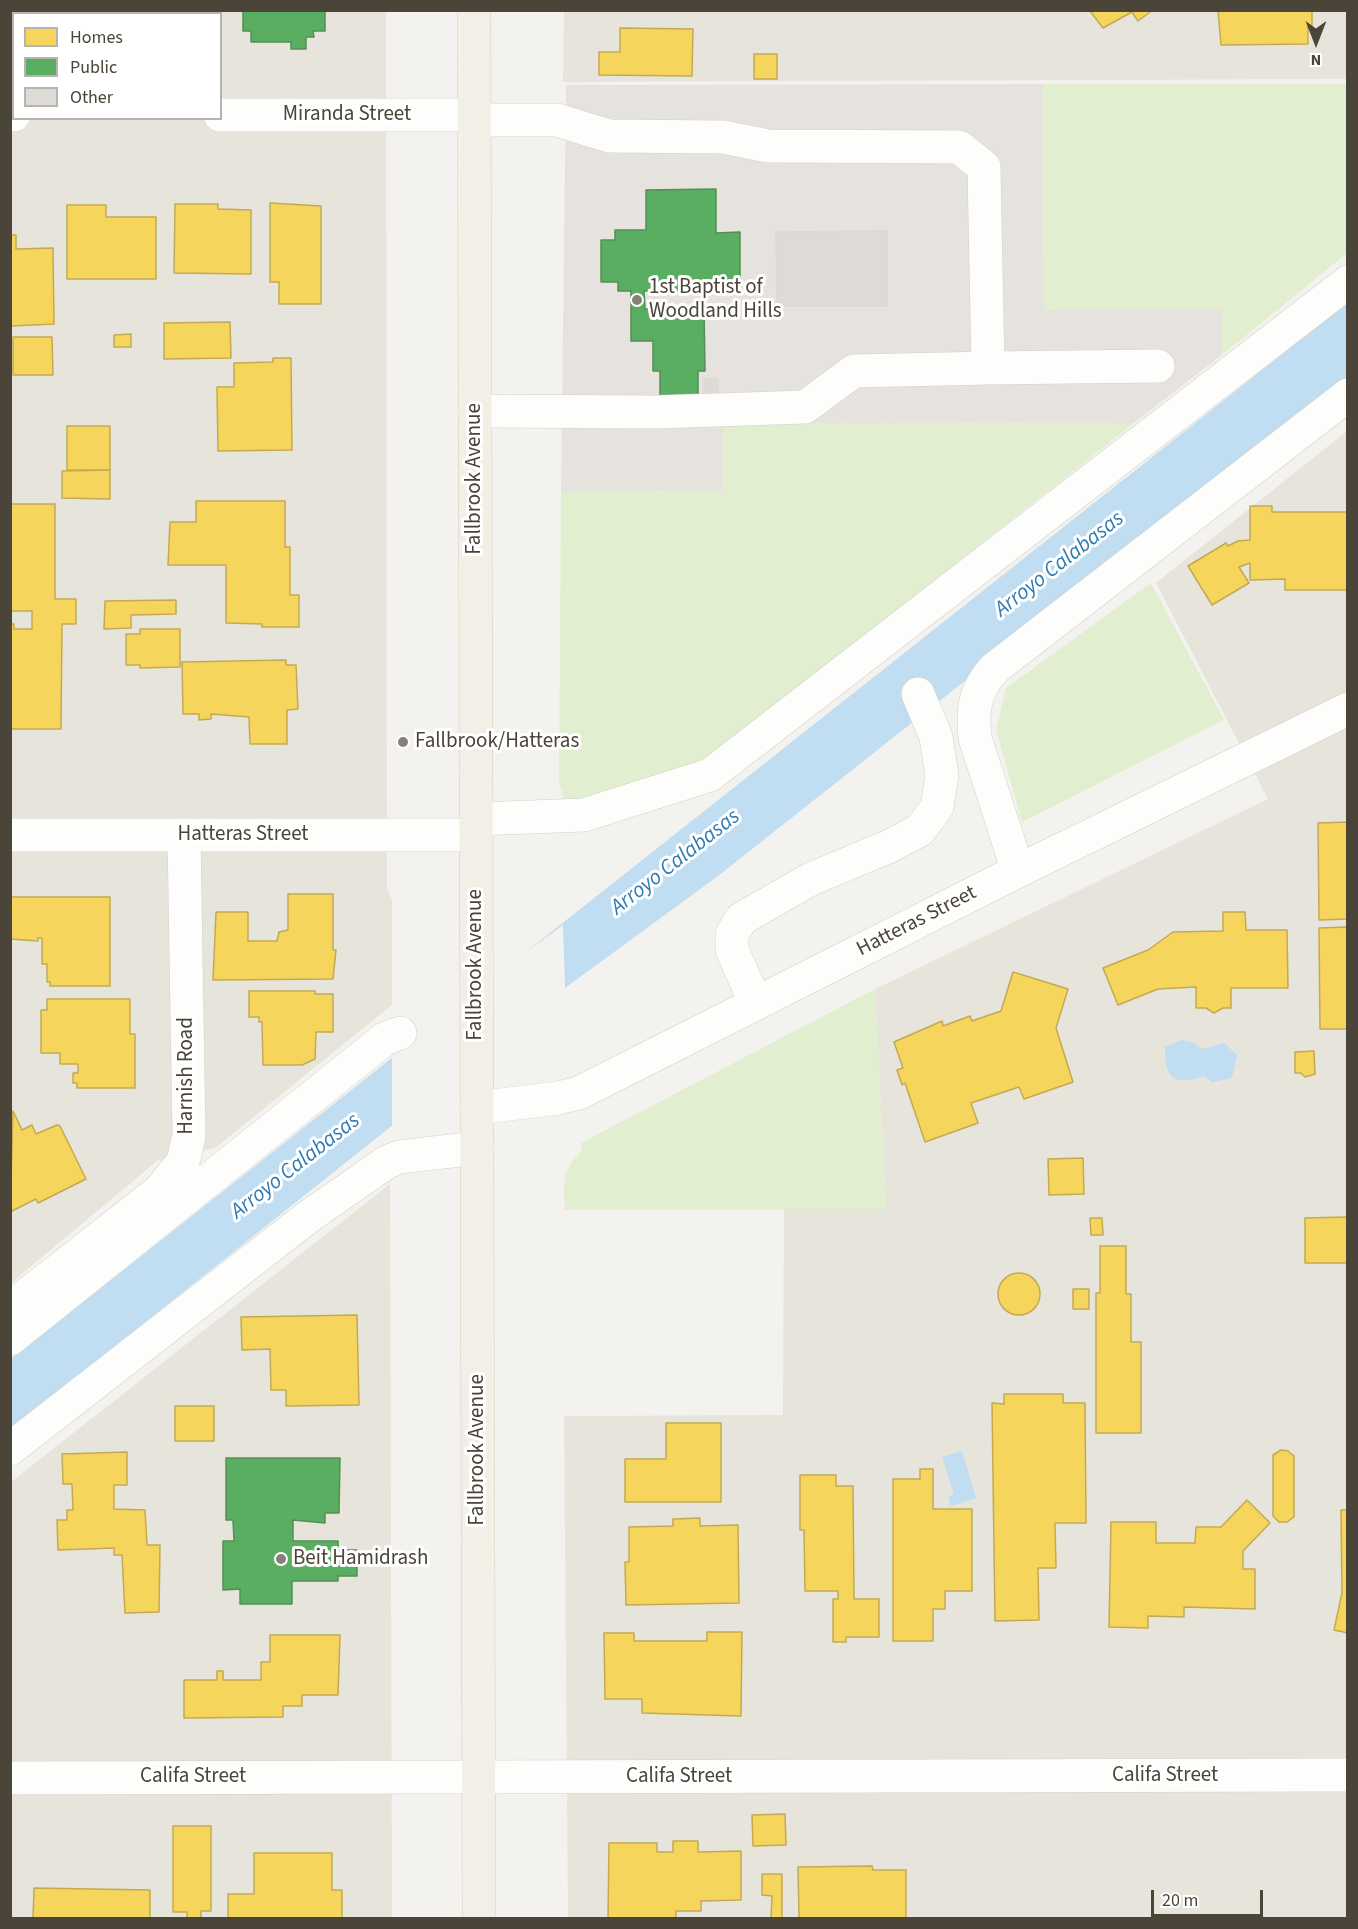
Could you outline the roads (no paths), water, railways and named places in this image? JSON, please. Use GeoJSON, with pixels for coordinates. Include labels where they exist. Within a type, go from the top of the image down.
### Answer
{"type":"FeatureCollection","features":[{"type":"Feature","properties":{"kind":"main road","name":"Fallbrook Avenue"},"geometry":{"type":"LineString","coordinates":[[474,10],[479,1918]]}},
{"type":"Feature","properties":{"kind":"street","name":"Miranda Street"},"geometry":{"type":"LineString","coordinates":[[222,115],[557,120],[609,136],[723,137],[768,146],[960,147],[984,167],[988,369]]}},
{"type":"Feature","properties":{"kind":"street","name":"Hatteras Street"},"geometry":{"type":"LineString","coordinates":[[10,835],[184,835],[476,827],[584,815],[710,776],[1347,282]]}},
{"type":"Feature","properties":{"kind":"street"},"geometry":{"type":"LineString","coordinates":[[475,411],[657,412],[805,407],[854,371],[1158,366]]}},
{"type":"Feature","properties":{"kind":"street"},"geometry":{"type":"LineString","coordinates":[[1018,871],[975,738],[973,716],[976,698],[983,681],[995,668],[1347,395]]}},
{"type":"Feature","properties":{"kind":"street"},"geometry":{"type":"LineString","coordinates":[[756,1004],[732,950],[732,934],[741,919],[811,879],[890,846],[920,830],[937,807],[942,776],[938,747],[918,694]]}},
{"type":"Feature","properties":{"kind":"street","name":"Hatteras Street"},"geometry":{"type":"LineString","coordinates":[[477,1108],[558,1098],[579,1093],[1018,871],[1347,709]]}},
{"type":"Feature","properties":{"kind":"street","name":"Harnish Road"},"geometry":{"type":"LineString","coordinates":[[10,1308],[158,1192],[183,1162],[189,1136],[184,835]]}},
{"type":"Feature","properties":{"kind":"street"},"geometry":{"type":"LineString","coordinates":[[10,1339],[386,1038],[400,1033]]}},
{"type":"Feature","properties":{"kind":"street"},"geometry":{"type":"LineString","coordinates":[[10,1449],[308,1217],[387,1162],[399,1157],[477,1148]]}},
{"type":"Feature","properties":{"kind":"street","name":"Califa Street"},"geometry":{"type":"LineString","coordinates":[[10,1778],[1347,1775]]}},
{"type":"Feature","properties":{"kind":"water","name":"Arroyo Calabasas"},"geometry":{"type":"Polygon","coordinates":[[[1347,303],[1347,379],[718,876],[565,988],[11,1429],[11,1359],[1347,303]]]}},
{"type":"Feature","properties":{"kind":"water"},"geometry":{"type":"Polygon","coordinates":[[[1181,1040],[1192,1042],[1202,1049],[1224,1043],[1237,1055],[1232,1078],[1212,1082],[1204,1076],[1185,1080],[1173,1077],[1167,1066],[1165,1047],[1181,1040]]]}},
{"type":"Feature","properties":{"kind":"water"},"geometry":{"type":"Polygon","coordinates":[[[962,1451],[976,1498],[951,1506],[948,1497],[954,1494],[942,1457],[962,1451]]]}},
{"type":"Feature","properties":{"kind":"place","name":"1st Baptist of Woodland Hills"},"geometry":{"type":"Point","coordinates":[637,300]}},
{"type":"Feature","properties":{"kind":"place","name":"Fallbrook/Hatteras"},"geometry":{"type":"Point","coordinates":[403,742]}},
{"type":"Feature","properties":{"kind":"place","name":"Beit Hamidrash"},"geometry":{"type":"Point","coordinates":[281,1559]}}]}
